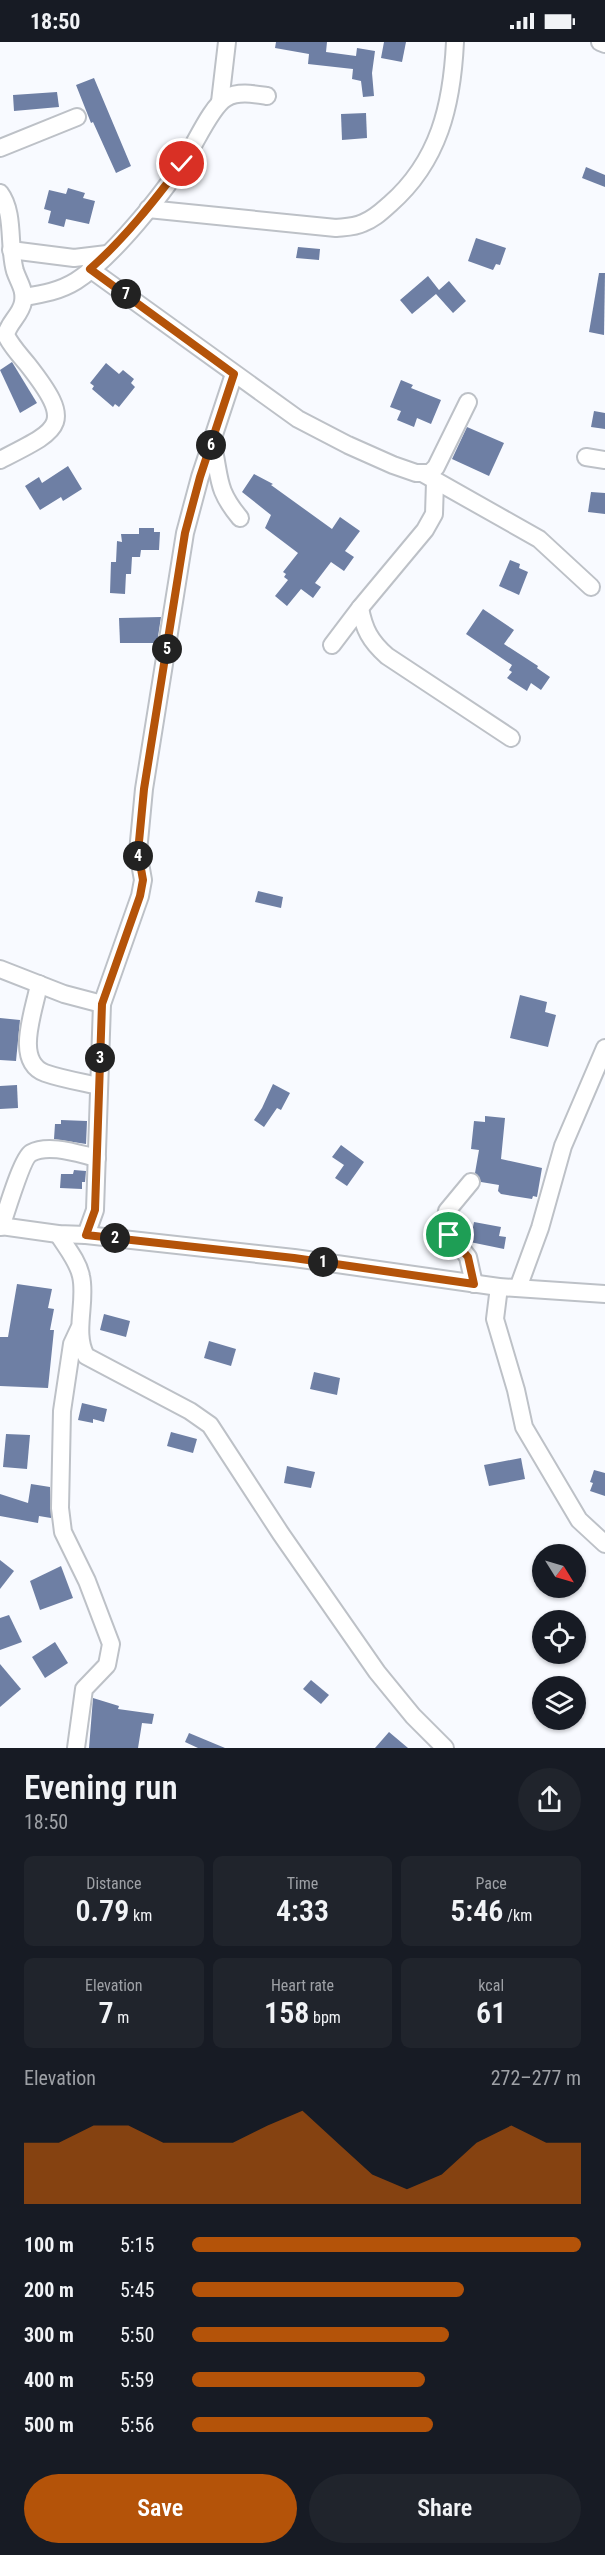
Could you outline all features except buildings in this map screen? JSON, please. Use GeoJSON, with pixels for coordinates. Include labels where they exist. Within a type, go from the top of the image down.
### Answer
{"type":"FeatureCollection","features":[{"type":"Feature","properties":{"kind":"street"},"geometry":{"type":"LineString","coordinates":[[24,297],[47,294],[77,280],[108,254],[148,208],[182,164],[220,102],[226,42]]}},
{"type":"Feature","properties":{"kind":"street"},"geometry":{"type":"LineString","coordinates":[[148,208],[336,228],[362,224],[404,192],[433,149],[441,132],[453,82],[455,42]]}},
{"type":"Feature","properties":{"kind":"street"},"geometry":{"type":"LineString","coordinates":[[600,42],[605,44]]}},
{"type":"Feature","properties":{"kind":"street"},"geometry":{"type":"LineString","coordinates":[[220,102],[235,94],[267,96]]}},
{"type":"Feature","properties":{"kind":"street"},"geometry":{"type":"LineString","coordinates":[[0,148],[77,117]]}},
{"type":"Feature","properties":{"kind":"street"},"geometry":{"type":"LineString","coordinates":[[0,193],[7,205],[11,250],[24,297],[23,306],[7,329],[4,339],[43,384],[57,412],[56,422],[50,431],[36,442],[0,460]]}},
{"type":"Feature","properties":{"kind":"street"},"geometry":{"type":"LineString","coordinates":[[11,250],[74,258],[108,254]]}},
{"type":"Feature","properties":{"kind":"street"},"geometry":{"type":"LineString","coordinates":[[90,269],[298,419],[348,445],[430,478],[539,539],[591,588]]}},
{"type":"Feature","properties":{"kind":"street"},"geometry":{"type":"LineString","coordinates":[[86,1235],[95,1210],[102,1004],[140,896],[143,880],[138,852],[144,789],[185,533],[234,374]]}},
{"type":"Feature","properties":{"kind":"street"},"geometry":{"type":"LineString","coordinates":[[332,645],[425,530],[434,514],[430,473],[436,467],[468,402]]}},
{"type":"Feature","properties":{"kind":"street"},"geometry":{"type":"LineString","coordinates":[[212,442],[219,486],[226,501],[240,518]]}},
{"type":"Feature","properties":{"kind":"street"},"geometry":{"type":"LineString","coordinates":[[586,457],[605,460]]}},
{"type":"Feature","properties":{"kind":"street"},"geometry":{"type":"LineString","coordinates":[[360,608],[365,630],[372,643],[418,678],[511,738]]}},
{"type":"Feature","properties":{"kind":"street"},"geometry":{"type":"LineString","coordinates":[[0,969],[102,1004]]}},
{"type":"Feature","properties":{"kind":"street"},"geometry":{"type":"LineString","coordinates":[[39,984],[26,1047],[30,1060],[43,1072],[99,1086]]}},
{"type":"Feature","properties":{"kind":"street"},"geometry":{"type":"LineString","coordinates":[[518,1288],[540,1228],[563,1146],[605,1048]]}},
{"type":"Feature","properties":{"kind":"street"},"geometry":{"type":"LineString","coordinates":[[96,1158],[59,1150],[31,1153],[20,1170],[1,1226],[294,1258],[499,1287],[605,1294]]}},
{"type":"Feature","properties":{"kind":"street"},"geometry":{"type":"LineString","coordinates":[[471,1182],[453,1203],[444,1219],[449,1235],[468,1257],[474,1284]]}},
{"type":"Feature","properties":{"kind":"street"},"geometry":{"type":"LineString","coordinates":[[58,1234],[81,1273],[82,1347],[90,1359],[131,1378],[190,1411],[210,1425],[281,1534],[377,1672],[413,1716],[445,1748]]}},
{"type":"Feature","properties":{"kind":"street"},"geometry":{"type":"LineString","coordinates":[[499,1287],[495,1318],[524,1427],[579,1520],[605,1544]]}},
{"type":"Feature","properties":{"kind":"street"},"geometry":{"type":"LineString","coordinates":[[76,1748],[84,1689],[107,1665],[111,1644],[87,1581],[63,1532],[60,1508],[59,1466],[66,1381],[72,1344],[81,1323]]}},
{"type":"Feature","properties":{"kind":"route"},"geometry":{"type":"LineString","coordinates":[[182,164],[155,201],[108,254],[90,269],[234,374],[200,477],[185,533],[144,789],[138,852],[143,880],[140,896],[102,1004],[95,1210],[86,1235],[294,1258],[474,1284],[468,1257],[449,1235]]}}]}
